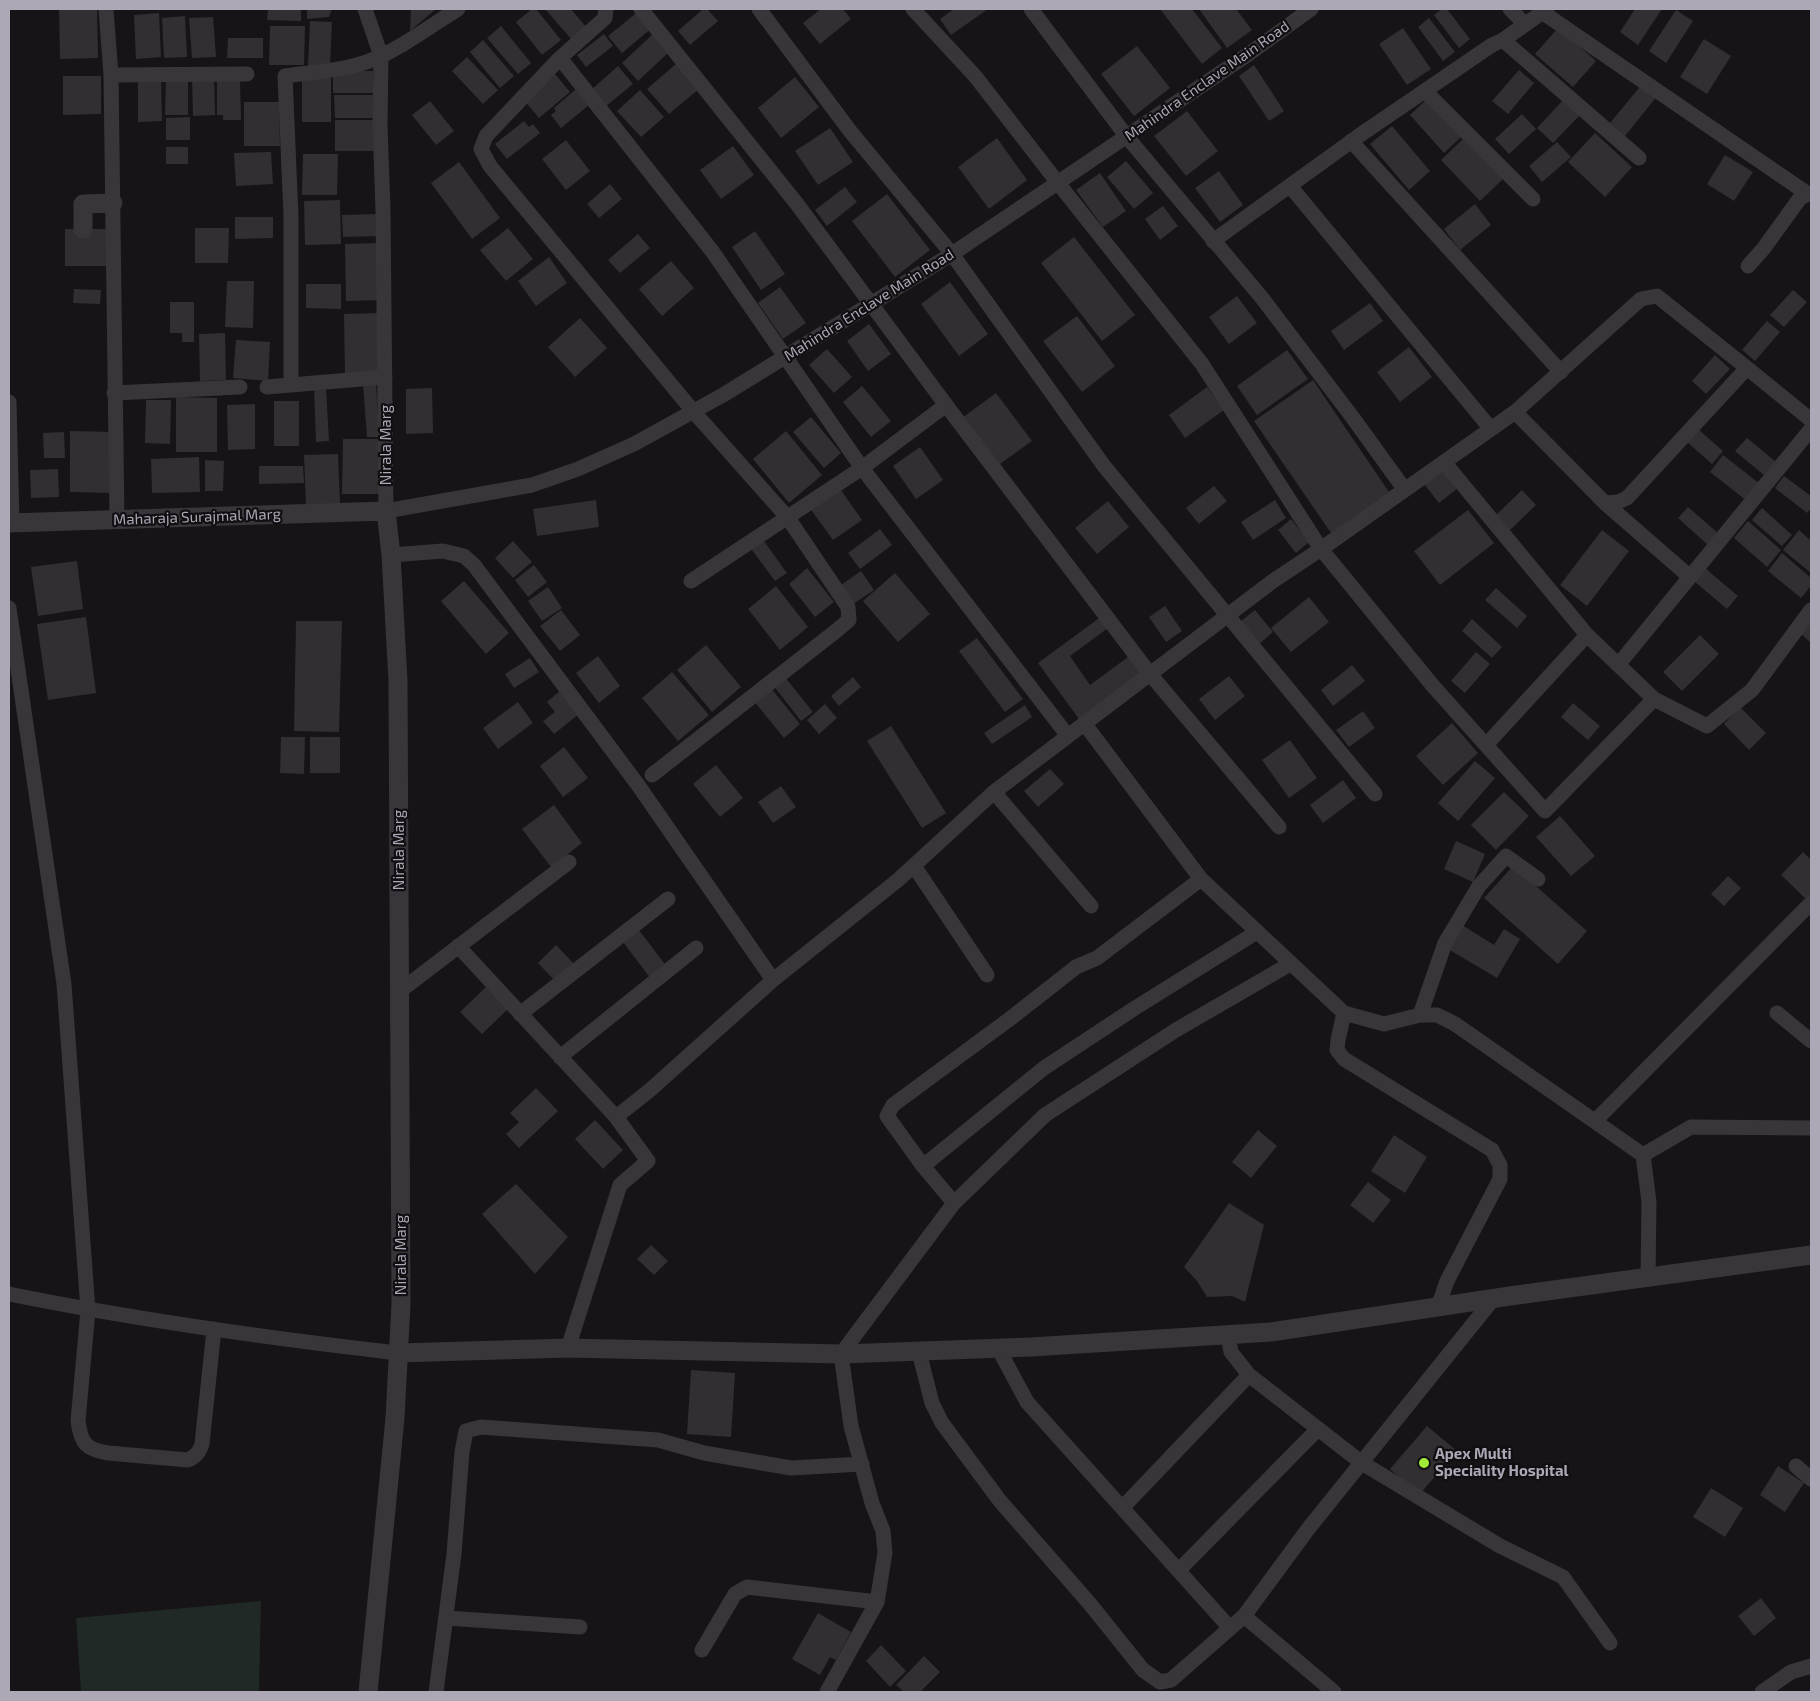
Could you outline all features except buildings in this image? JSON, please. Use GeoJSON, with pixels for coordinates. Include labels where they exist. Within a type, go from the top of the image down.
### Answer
{"type":"FeatureCollection","features":[{"type":"Feature","properties":{"kind":"street"},"geometry":{"type":"LineString","coordinates":[[106,9],[111,75],[117,520]]}},
{"type":"Feature","properties":{"kind":"street","name":"Nirala Marg"},"geometry":{"type":"LineString","coordinates":[[365,9],[382,56],[380,125],[383,210],[386,511],[391,555],[398,681],[401,1304],[395,1418],[368,1692]]}},
{"type":"Feature","properties":{"kind":"street"},"geometry":{"type":"LineString","coordinates":[[291,384],[292,216],[285,76],[348,66],[382,56],[458,9]]}},
{"type":"Feature","properties":{"kind":"street"},"geometry":{"type":"LineString","coordinates":[[606,9],[605,18],[560,58],[486,136],[481,149],[490,166],[693,411],[788,518],[848,607],[849,620],[652,775]]}},
{"type":"Feature","properties":{"kind":"street"},"geometry":{"type":"LineString","coordinates":[[641,9],[797,204],[946,405],[1150,674],[1279,827]]}},
{"type":"Feature","properties":{"kind":"street"},"geometry":{"type":"LineString","coordinates":[[759,9],[850,131],[952,254],[1104,466],[1375,794]]}},
{"type":"Feature","properties":{"kind":"street"},"geometry":{"type":"LineString","coordinates":[[914,9],[975,76],[1202,364],[1321,549],[1433,686],[1545,811],[1654,699]]}},
{"type":"Feature","properties":{"kind":"street"},"geometry":{"type":"LineString","coordinates":[[1031,9],[1127,137],[1262,298],[1405,490]]}},
{"type":"Feature","properties":{"kind":"street"},"geometry":{"type":"LineString","coordinates":[[1510,9],[1524,24]]}},
{"type":"Feature","properties":{"kind":"street","name":"Mahindra Enclave Main Road"},"geometry":{"type":"LineString","coordinates":[[386,511],[532,485],[578,469],[634,444],[784,357],[952,254],[1250,53],[1306,10]]}},
{"type":"Feature","properties":{"kind":"street"},"geometry":{"type":"LineString","coordinates":[[1213,241],[1351,141],[1492,45],[1504,40],[1545,10],[1810,194]]}},
{"type":"Feature","properties":{"kind":"street"},"geometry":{"type":"LineString","coordinates":[[1504,40],[1639,158]]}},
{"type":"Feature","properties":{"kind":"street"},"geometry":{"type":"LineString","coordinates":[[560,58],[712,251],[862,468],[1068,736]]}},
{"type":"Feature","properties":{"kind":"street"},"geometry":{"type":"LineString","coordinates":[[111,75],[247,74]]}},
{"type":"Feature","properties":{"kind":"street"},"geometry":{"type":"LineString","coordinates":[[1424,91],[1533,199]]}},
{"type":"Feature","properties":{"kind":"street"},"geometry":{"type":"LineString","coordinates":[[1351,141],[1561,372]]}},
{"type":"Feature","properties":{"kind":"street"},"geometry":{"type":"LineString","coordinates":[[1290,186],[1492,429]]}},
{"type":"Feature","properties":{"kind":"street"},"geometry":{"type":"LineString","coordinates":[[1748,266],[1764,248],[1800,198],[1810,194]]}},
{"type":"Feature","properties":{"kind":"street"},"geometry":{"type":"LineString","coordinates":[[83,229],[83,204],[113,203]]}},
{"type":"Feature","properties":{"kind":"street"},"geometry":{"type":"LineString","coordinates":[[616,1117],[650,1090],[773,980],[914,866],[994,792],[1272,582],[1492,429],[1561,372],[1641,298],[1657,296],[1811,420]]}},
{"type":"Feature","properties":{"kind":"street"},"geometry":{"type":"LineString","coordinates":[[1605,503],[1618,502],[1626,498],[1747,368]]}},
{"type":"Feature","properties":{"kind":"street"},"geometry":{"type":"LineString","coordinates":[[267,388],[291,384],[385,377]]}},
{"type":"Feature","properties":{"kind":"street"},"geometry":{"type":"LineString","coordinates":[[114,393],[240,388]]}},
{"type":"Feature","properties":{"kind":"street"},"geometry":{"type":"LineString","coordinates":[[9,402],[10,523]]}},
{"type":"Feature","properties":{"kind":"street"},"geometry":{"type":"LineString","coordinates":[[691,580],[862,468],[946,405]]}},
{"type":"Feature","properties":{"kind":"street"},"geometry":{"type":"LineString","coordinates":[[1514,412],[1605,503],[1690,577]]}},
{"type":"Feature","properties":{"kind":"street"},"geometry":{"type":"LineString","coordinates":[[1618,665],[1811,429]]}},
{"type":"Feature","properties":{"kind":"street"},"geometry":{"type":"LineString","coordinates":[[1444,462],[1587,636],[1654,699],[1707,726],[1752,690],[1811,610]]}},
{"type":"Feature","properties":{"kind":"street","name":"Maharaja Surajmal Marg"},"geometry":{"type":"LineString","coordinates":[[10,523],[386,511]]}},
{"type":"Feature","properties":{"kind":"street"},"geometry":{"type":"LineString","coordinates":[[391,555],[443,551],[464,556],[474,565],[638,785],[773,980]]}},
{"type":"Feature","properties":{"kind":"street"},"geometry":{"type":"LineString","coordinates":[[9,608],[64,984],[88,1310],[78,1421],[80,1436],[85,1444],[96,1451],[108,1453],[188,1460],[200,1452],[214,1329]]}},
{"type":"Feature","properties":{"kind":"street"},"geometry":{"type":"LineString","coordinates":[[1486,745],[1587,636]]}},
{"type":"Feature","properties":{"kind":"street"},"geometry":{"type":"LineString","coordinates":[[1084,723],[1201,879],[1344,1013],[1384,1024],[1420,1015],[1437,1015],[1456,1024],[1643,1155],[1649,1202],[1648,1277]]}},
{"type":"Feature","properties":{"kind":"street"},"geometry":{"type":"LineString","coordinates":[[994,792],[1091,906]]}},
{"type":"Feature","properties":{"kind":"street"},"geometry":{"type":"LineString","coordinates":[[1420,1015],[1445,944],[1479,886],[1506,856],[1538,879]]}},
{"type":"Feature","properties":{"kind":"street"},"geometry":{"type":"LineString","coordinates":[[400,991],[569,862]]}},
{"type":"Feature","properties":{"kind":"street"},"geometry":{"type":"LineString","coordinates":[[914,866],[987,975]]}},
{"type":"Feature","properties":{"kind":"street"},"geometry":{"type":"LineString","coordinates":[[954,1203],[923,1166],[886,1116],[893,1105],[1011,1018],[1076,967],[1097,958],[1201,879]]}},
{"type":"Feature","properties":{"kind":"street"},"geometry":{"type":"LineString","coordinates":[[520,1014],[668,899]]}},
{"type":"Feature","properties":{"kind":"street"},"geometry":{"type":"LineString","coordinates":[[1595,1122],[1811,903]]}},
{"type":"Feature","properties":{"kind":"street"},"geometry":{"type":"LineString","coordinates":[[923,1166],[1044,1068],[1134,1008],[1257,932]]}},
{"type":"Feature","properties":{"kind":"street"},"geometry":{"type":"LineString","coordinates":[[458,946],[616,1117],[648,1161],[620,1185],[568,1348]]}},
{"type":"Feature","properties":{"kind":"street"},"geometry":{"type":"LineString","coordinates":[[560,1057],[696,948]]}},
{"type":"Feature","properties":{"kind":"street"},"geometry":{"type":"LineString","coordinates":[[827,1692],[877,1602],[884,1553],[883,1531],[872,1503],[852,1426],[841,1354],[954,1203],[1044,1115],[1176,1030],[1290,964]]}},
{"type":"Feature","properties":{"kind":"street"},"geometry":{"type":"LineString","coordinates":[[1344,1013],[1337,1050],[1344,1059],[1492,1150],[1500,1165],[1500,1179],[1455,1265],[1438,1307]]}},
{"type":"Feature","properties":{"kind":"street"},"geometry":{"type":"LineString","coordinates":[[1777,1013],[1811,1041]]}},
{"type":"Feature","properties":{"kind":"street"},"geometry":{"type":"LineString","coordinates":[[1643,1155],[1691,1127],[1811,1128]]}},
{"type":"Feature","properties":{"kind":"street"},"geometry":{"type":"LineString","coordinates":[[9,1294],[88,1310],[291,1341],[398,1353],[568,1348],[841,1354],[998,1348],[1271,1332],[1494,1298],[1811,1255]]}},
{"type":"Feature","properties":{"kind":"street"},"geometry":{"type":"LineString","coordinates":[[919,1352],[932,1403],[942,1423],[1000,1501],[1090,1604],[1143,1670],[1160,1682],[1171,1680],[1244,1616],[1308,1530],[1494,1298]]}},
{"type":"Feature","properties":{"kind":"street"},"geometry":{"type":"LineString","coordinates":[[1228,1335],[1231,1352],[1249,1375],[1362,1463],[1500,1546],[1563,1577],[1610,1642]]}},
{"type":"Feature","properties":{"kind":"street"},"geometry":{"type":"LineString","coordinates":[[998,1348],[1027,1402],[1230,1628]]}},
{"type":"Feature","properties":{"kind":"street"},"geometry":{"type":"LineString","coordinates":[[1123,1507],[1249,1375]]}},
{"type":"Feature","properties":{"kind":"street"},"geometry":{"type":"LineString","coordinates":[[436,1692],[454,1554],[462,1452],[466,1431],[481,1427],[658,1440],[704,1453],[791,1468],[862,1464]]}},
{"type":"Feature","properties":{"kind":"street"},"geometry":{"type":"LineString","coordinates":[[1179,1570],[1318,1429]]}},
{"type":"Feature","properties":{"kind":"street"},"geometry":{"type":"LineString","coordinates":[[1796,1466],[1811,1478]]}},
{"type":"Feature","properties":{"kind":"street"},"geometry":{"type":"LineString","coordinates":[[702,1650],[735,1594],[746,1587],[877,1602]]}},
{"type":"Feature","properties":{"kind":"street"},"geometry":{"type":"LineString","coordinates":[[1244,1616],[1334,1692]]}},
{"type":"Feature","properties":{"kind":"street"},"geometry":{"type":"LineString","coordinates":[[446,1618],[580,1627]]}},
{"type":"Feature","properties":{"kind":"street"},"geometry":{"type":"LineString","coordinates":[[1762,1692],[1791,1672],[1811,1666]]}},
{"type":"Feature","properties":{"kind":"shaded area"},"geometry":{"type":"Polygon","coordinates":[[[261,1601],[259,1692],[81,1692],[76,1618],[261,1601]]]}},
{"type":"Feature","properties":{"kind":"place","name":"Apex Multi Speciality Hospital"},"geometry":{"type":"Point","coordinates":[1424,1463]}}]}
